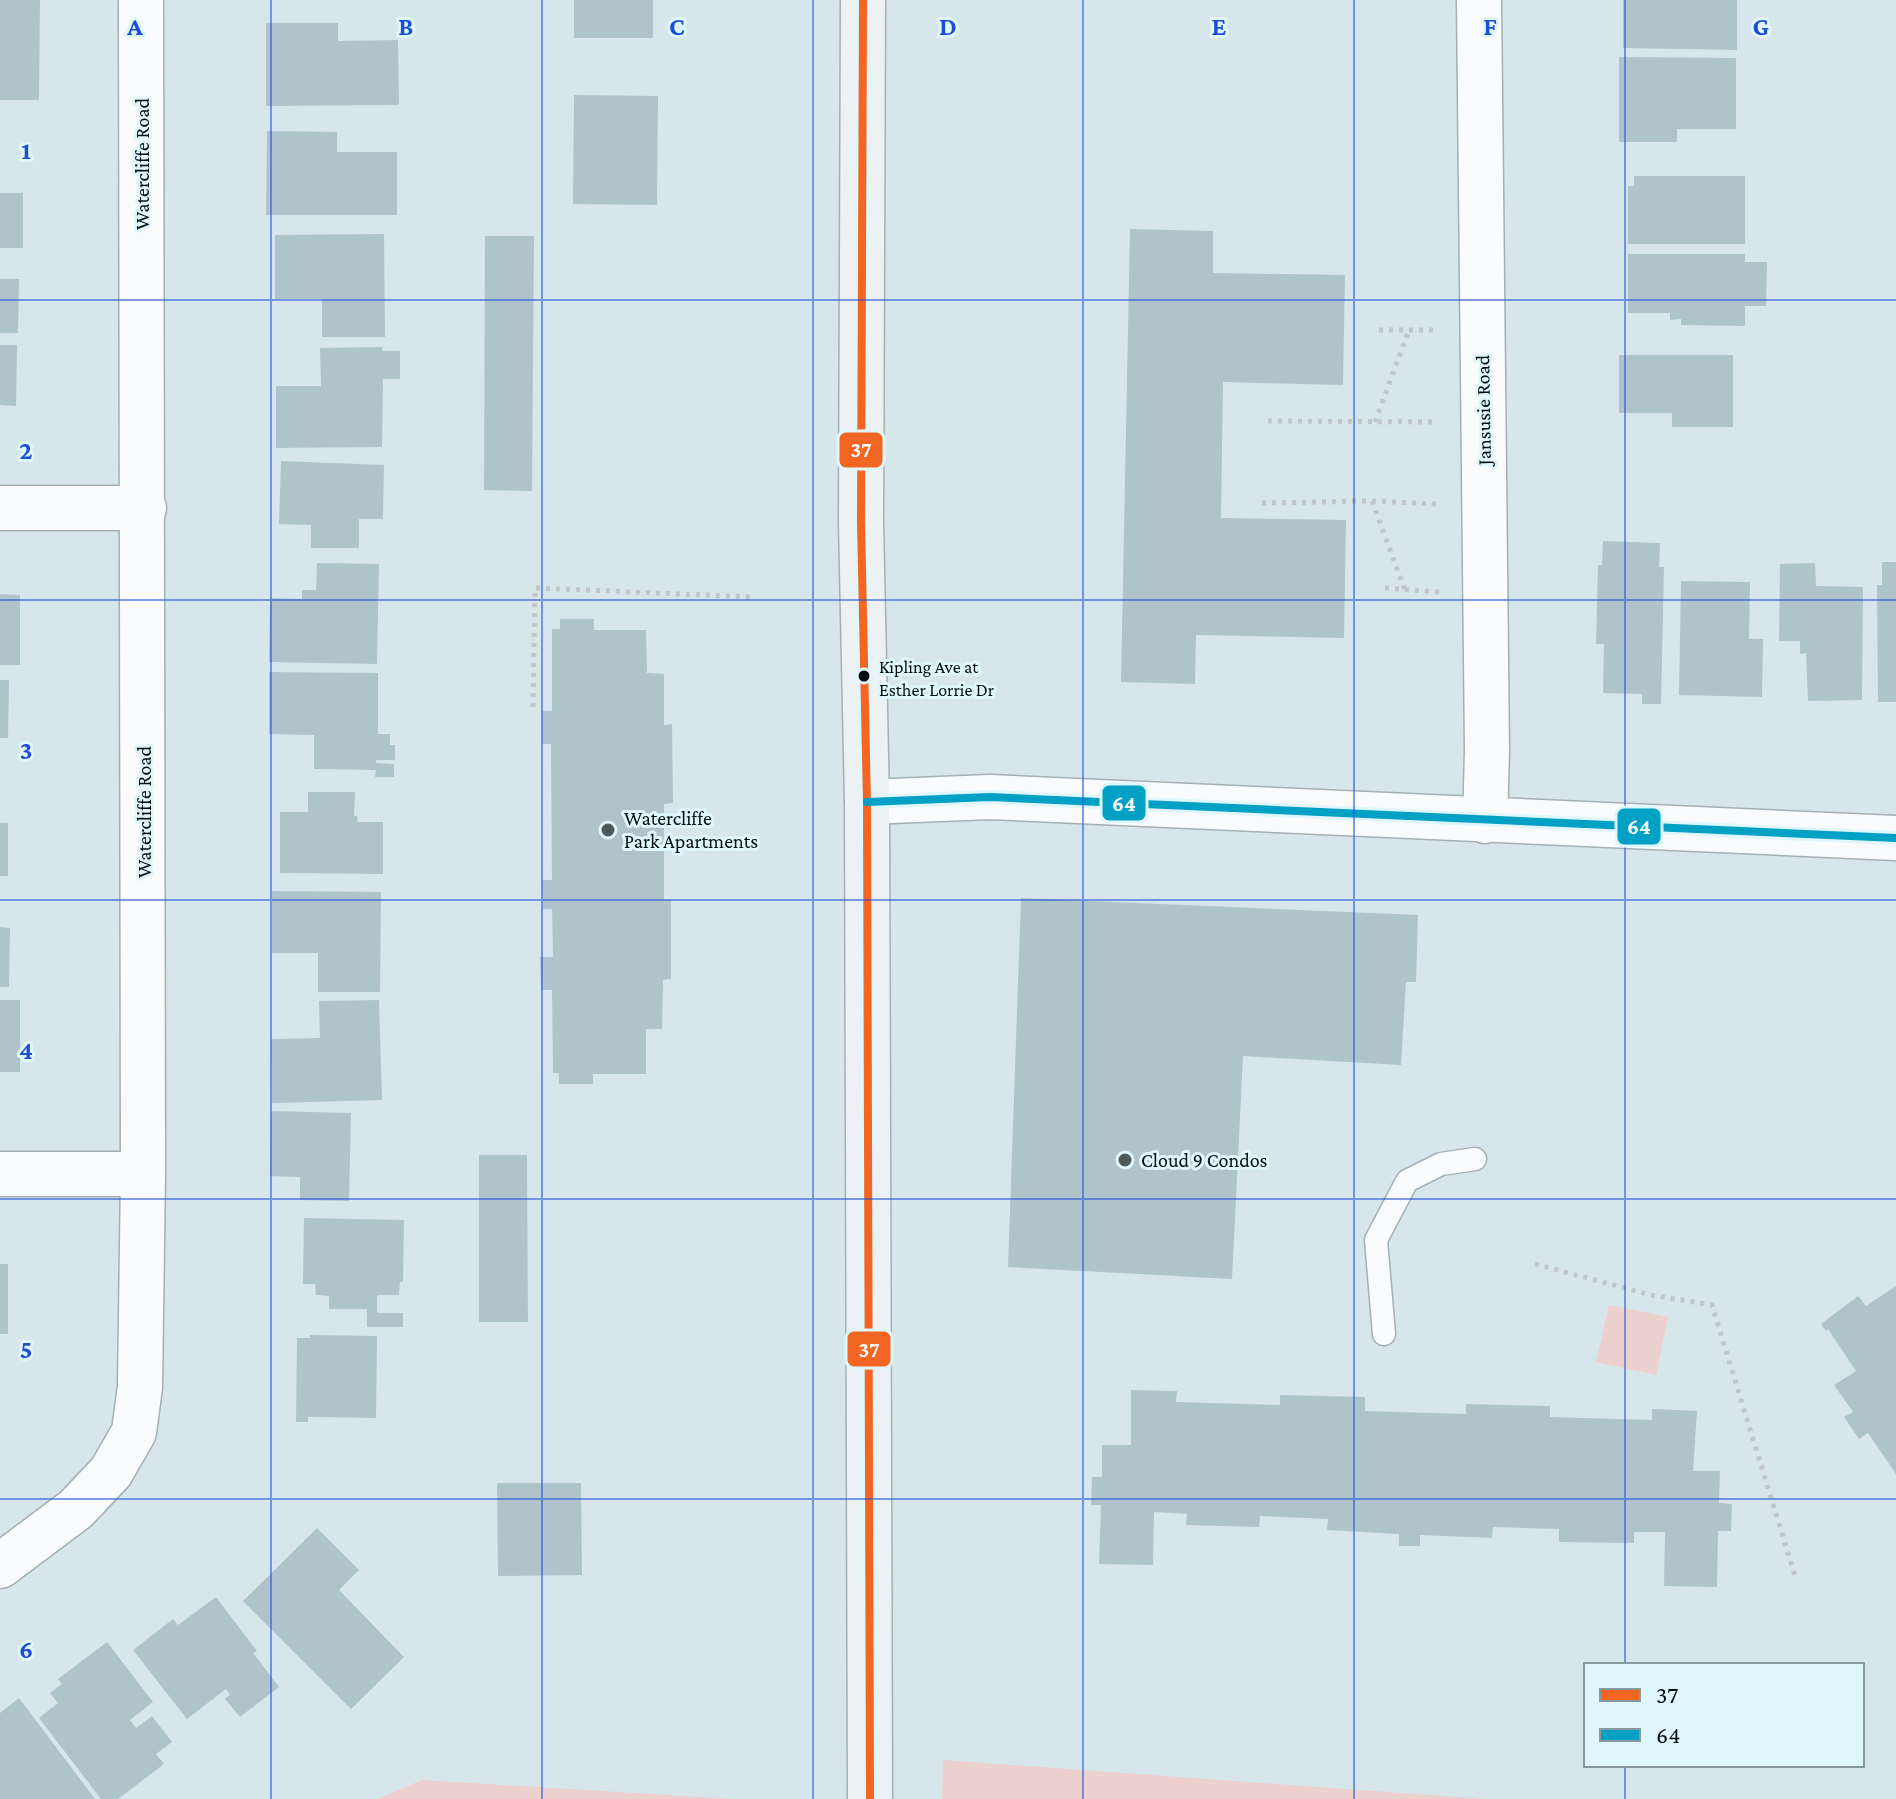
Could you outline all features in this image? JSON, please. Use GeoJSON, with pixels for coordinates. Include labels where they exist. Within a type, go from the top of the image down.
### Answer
{"type":"FeatureCollection","features":[{"type":"Feature","properties":{"kind":"main road"},"geometry":{"type":"LineString","coordinates":[[863,0],[861,522],[867,802],[870,1799]]}},
{"type":"Feature","properties":{"kind":"street","name":"Watercliffe Road"},"geometry":{"type":"LineString","coordinates":[[0,1566],[76,1509],[111,1472],[134,1432],[140,1387],[144,508],[141,0]]}},
{"type":"Feature","properties":{"kind":"street","name":"Jansusie Road"},"geometry":{"type":"LineString","coordinates":[[1479,0],[1487,751],[1485,821]]}},
{"type":"Feature","properties":{"kind":"street"},"geometry":{"type":"LineString","coordinates":[[0,508],[144,508]]}},
{"type":"Feature","properties":{"kind":"street"},"geometry":{"type":"LineString","coordinates":[[867,802],[990,797],[1896,838]]}},
{"type":"Feature","properties":{"kind":"street"},"geometry":{"type":"LineString","coordinates":[[0,1174],[143,1174]]}},
{"type":"Feature","properties":{"kind":"lane"},"geometry":{"type":"LineString","coordinates":[[1384,1334],[1376,1240],[1382,1228],[1407,1181],[1441,1164],[1475,1159]]}},
{"type":"Feature","properties":{"kind":"path"},"geometry":{"type":"LineString","coordinates":[[1379,330],[1482,330]]}},
{"type":"Feature","properties":{"kind":"path"},"geometry":{"type":"LineString","coordinates":[[1375,422],[1409,330]]}},
{"type":"Feature","properties":{"kind":"path"},"geometry":{"type":"LineString","coordinates":[[1268,421],[1483,422]]}},
{"type":"Feature","properties":{"kind":"path"},"geometry":{"type":"LineString","coordinates":[[1372,501],[1405,590]]}},
{"type":"Feature","properties":{"kind":"path"},"geometry":{"type":"LineString","coordinates":[[1262,503],[1372,501],[1484,506]]}},
{"type":"Feature","properties":{"kind":"path"},"geometry":{"type":"LineString","coordinates":[[533,707],[535,588],[751,597]]}},
{"type":"Feature","properties":{"kind":"path"},"geometry":{"type":"LineString","coordinates":[[1535,1264],[1651,1295],[1712,1305],[1795,1576]]}},
{"type":"Feature","properties":{"kind":"shaded area"},"geometry":{"type":"Polygon","coordinates":[[[1609,1305],[1668,1317],[1656,1375],[1596,1362],[1609,1305]]]}},
{"type":"Feature","properties":{"kind":"shaded area"},"geometry":{"type":"Polygon","coordinates":[[[943,1760],[1484,1799],[942,1799],[943,1760]]]}},
{"type":"Feature","properties":{"kind":"shaded area"},"geometry":{"type":"Polygon","coordinates":[[[422,1780],[732,1799],[377,1799],[422,1780]]]}},
{"type":"Feature","properties":{"kind":"building"},"geometry":{"type":"Polygon","coordinates":[[[0,0],[40,0],[39,100],[0,100],[0,0]]]}},
{"type":"Feature","properties":{"kind":"building"},"geometry":{"type":"Polygon","coordinates":[[[574,0],[653,0],[653,38],[574,38],[574,0]]]}},
{"type":"Feature","properties":{"kind":"building"},"geometry":{"type":"Polygon","coordinates":[[[1623,0],[1737,0],[1737,50],[1623,48],[1623,0]]]}},
{"type":"Feature","properties":{"kind":"building"},"geometry":{"type":"Polygon","coordinates":[[[266,23],[338,23],[338,41],[398,40],[399,105],[266,106],[266,23]]]}},
{"type":"Feature","properties":{"kind":"building"},"geometry":{"type":"Polygon","coordinates":[[[1619,57],[1736,58],[1736,129],[1677,129],[1677,142],[1619,142],[1619,57]]]}},
{"type":"Feature","properties":{"kind":"building"},"geometry":{"type":"Polygon","coordinates":[[[574,95],[658,96],[657,205],[573,204],[574,95]]]}},
{"type":"Feature","properties":{"kind":"building"},"geometry":{"type":"Polygon","coordinates":[[[267,131],[337,132],[337,152],[397,152],[397,215],[266,215],[267,131]]]}},
{"type":"Feature","properties":{"kind":"building"},"geometry":{"type":"Polygon","coordinates":[[[1634,176],[1745,176],[1745,244],[1628,244],[1628,186],[1634,186],[1634,176]]]}},
{"type":"Feature","properties":{"kind":"building"},"geometry":{"type":"Polygon","coordinates":[[[0,193],[23,193],[23,248],[0,248],[0,193]]]}},
{"type":"Feature","properties":{"kind":"building"},"geometry":{"type":"Polygon","coordinates":[[[1130,229],[1213,231],[1213,273],[1345,275],[1343,385],[1223,382],[1221,518],[1346,520],[1344,638],[1196,635],[1195,684],[1121,682],[1130,229]]]}},
{"type":"Feature","properties":{"kind":"building"},"geometry":{"type":"Polygon","coordinates":[[[384,234],[385,337],[322,337],[322,299],[275,299],[275,235],[384,234]]]}},
{"type":"Feature","properties":{"kind":"building"},"geometry":{"type":"Polygon","coordinates":[[[485,236],[534,236],[532,491],[484,490],[485,236]]]}},
{"type":"Feature","properties":{"kind":"building"},"geometry":{"type":"Polygon","coordinates":[[[1628,254],[1745,254],[1745,262],[1767,262],[1766,306],[1745,306],[1745,326],[1681,325],[1681,319],[1670,320],[1670,313],[1628,313],[1628,254]]]}},
{"type":"Feature","properties":{"kind":"building"},"geometry":{"type":"Polygon","coordinates":[[[0,279],[19,279],[18,333],[0,333],[0,279]]]}},
{"type":"Feature","properties":{"kind":"building"},"geometry":{"type":"Polygon","coordinates":[[[0,345],[17,345],[16,406],[0,405],[0,345]]]}},
{"type":"Feature","properties":{"kind":"building"},"geometry":{"type":"Polygon","coordinates":[[[383,347],[382,351],[400,351],[400,379],[383,379],[382,447],[276,448],[276,386],[321,386],[320,348],[383,347]]]}},
{"type":"Feature","properties":{"kind":"building"},"geometry":{"type":"Polygon","coordinates":[[[1619,355],[1733,355],[1733,427],[1672,427],[1672,413],[1619,413],[1619,355]]]}},
{"type":"Feature","properties":{"kind":"building"},"geometry":{"type":"Polygon","coordinates":[[[281,461],[384,465],[383,519],[359,519],[359,548],[311,548],[311,525],[279,524],[281,461]]]}},
{"type":"Feature","properties":{"kind":"building"},"geometry":{"type":"Polygon","coordinates":[[[1603,541],[1660,543],[1659,567],[1664,567],[1661,704],[1642,704],[1642,694],[1603,693],[1604,644],[1596,644],[1598,565],[1602,565],[1603,541]]]}},
{"type":"Feature","properties":{"kind":"building"},"geometry":{"type":"Polygon","coordinates":[[[1882,562],[1896,562],[1896,702],[1878,702],[1877,585],[1882,585],[1882,562]]]}},
{"type":"Feature","properties":{"kind":"building"},"geometry":{"type":"Polygon","coordinates":[[[317,563],[379,564],[377,664],[269,662],[270,598],[302,599],[302,590],[316,590],[317,563]]]}},
{"type":"Feature","properties":{"kind":"building"},"geometry":{"type":"Polygon","coordinates":[[[1815,563],[1816,586],[1863,587],[1862,700],[1808,701],[1806,653],[1800,654],[1800,641],[1779,641],[1780,564],[1815,563]]]}},
{"type":"Feature","properties":{"kind":"building"},"geometry":{"type":"Polygon","coordinates":[[[1681,581],[1750,582],[1749,639],[1763,639],[1762,697],[1679,695],[1681,581]]]}},
{"type":"Feature","properties":{"kind":"building"},"geometry":{"type":"Polygon","coordinates":[[[0,594],[20,595],[20,665],[0,665],[0,594]]]}},
{"type":"Feature","properties":{"kind":"building","name":"Watercliffe Park Apartments"},"geometry":{"type":"Polygon","coordinates":[[[560,619],[594,619],[594,630],[646,630],[647,673],[664,674],[664,725],[672,724],[673,803],[664,804],[664,900],[671,900],[671,979],[663,980],[662,1029],[646,1029],[646,1074],[593,1074],[593,1084],[559,1084],[559,1073],[553,1073],[552,990],[541,990],[540,957],[553,957],[552,909],[543,909],[542,880],[552,880],[551,744],[542,744],[542,711],[552,711],[552,629],[560,629],[560,619]]]}},
{"type":"Feature","properties":{"kind":"building"},"geometry":{"type":"Polygon","coordinates":[[[269,672],[378,673],[378,734],[390,734],[390,745],[395,745],[395,760],[376,760],[376,763],[394,764],[394,777],[375,777],[376,770],[314,769],[314,735],[269,734],[269,672]]]}},
{"type":"Feature","properties":{"kind":"building"},"geometry":{"type":"Polygon","coordinates":[[[0,680],[9,680],[8,738],[0,738],[0,680]]]}},
{"type":"Feature","properties":{"kind":"building"},"geometry":{"type":"Polygon","coordinates":[[[308,792],[355,792],[354,816],[357,816],[358,822],[383,822],[383,874],[280,873],[280,812],[308,812],[308,792]]]}},
{"type":"Feature","properties":{"kind":"building"},"geometry":{"type":"Polygon","coordinates":[[[0,823],[8,823],[8,876],[0,876],[0,823]]]}},
{"type":"Feature","properties":{"kind":"building"},"geometry":{"type":"Polygon","coordinates":[[[272,891],[381,892],[380,992],[318,992],[318,953],[272,953],[272,891]]]}},
{"type":"Feature","properties":{"kind":"building","name":"Cloud 9 Condos"},"geometry":{"type":"Polygon","coordinates":[[[1021,898],[1418,915],[1416,982],[1406,982],[1401,1065],[1243,1056],[1232,1279],[1008,1267],[1021,898]]]}},
{"type":"Feature","properties":{"kind":"building"},"geometry":{"type":"Polygon","coordinates":[[[0,927],[10,928],[9,987],[0,987],[0,927]]]}},
{"type":"Feature","properties":{"kind":"building"},"geometry":{"type":"Polygon","coordinates":[[[0,1000],[20,1000],[20,1072],[0,1072],[0,1000]]]}},
{"type":"Feature","properties":{"kind":"building"},"geometry":{"type":"Polygon","coordinates":[[[379,1000],[382,1100],[272,1103],[271,1039],[320,1038],[319,1001],[379,1000]]]}},
{"type":"Feature","properties":{"kind":"building"},"geometry":{"type":"Polygon","coordinates":[[[271,1111],[351,1113],[349,1201],[300,1200],[300,1177],[270,1176],[271,1111]]]}},
{"type":"Feature","properties":{"kind":"building"},"geometry":{"type":"Polygon","coordinates":[[[479,1155],[527,1155],[528,1322],[479,1322],[479,1155]]]}},
{"type":"Feature","properties":{"kind":"building"},"geometry":{"type":"Polygon","coordinates":[[[304,1218],[404,1220],[403,1282],[400,1282],[399,1295],[377,1295],[377,1313],[403,1313],[403,1327],[367,1327],[367,1309],[329,1309],[329,1296],[316,1295],[315,1284],[303,1284],[304,1218]]]}},
{"type":"Feature","properties":{"kind":"building"},"geometry":{"type":"Polygon","coordinates":[[[0,1264],[8,1264],[8,1334],[0,1334],[0,1264]]]}},
{"type":"Feature","properties":{"kind":"building"},"geometry":{"type":"Polygon","coordinates":[[[1896,1286],[1896,1474],[1868,1433],[1859,1439],[1844,1417],[1853,1412],[1834,1385],[1856,1371],[1828,1329],[1826,1331],[1821,1324],[1858,1296],[1866,1306],[1896,1286]]]}},
{"type":"Feature","properties":{"kind":"building"},"geometry":{"type":"Polygon","coordinates":[[[310,1335],[377,1336],[376,1418],[308,1417],[308,1422],[296,1422],[297,1338],[310,1338],[310,1335]]]}},
{"type":"Feature","properties":{"kind":"building"},"geometry":{"type":"Polygon","coordinates":[[[1131,1390],[1177,1391],[1176,1402],[1280,1405],[1280,1395],[1365,1397],[1365,1411],[1466,1414],[1466,1404],[1550,1406],[1550,1417],[1652,1420],[1652,1409],[1697,1411],[1693,1471],[1720,1471],[1719,1503],[1732,1504],[1731,1531],[1718,1531],[1717,1587],[1664,1586],[1665,1532],[1634,1532],[1634,1543],[1559,1542],[1559,1529],[1493,1527],[1492,1538],[1420,1535],[1420,1546],[1399,1546],[1399,1534],[1327,1530],[1328,1519],[1260,1516],[1259,1527],[1186,1525],[1187,1514],[1154,1512],[1153,1565],[1099,1564],[1101,1505],[1091,1505],[1092,1477],[1102,1477],[1102,1445],[1131,1445],[1131,1390]]]}},
{"type":"Feature","properties":{"kind":"building"},"geometry":{"type":"Polygon","coordinates":[[[497,1483],[581,1483],[582,1575],[498,1576],[497,1483]]]}},
{"type":"Feature","properties":{"kind":"building"},"geometry":{"type":"Polygon","coordinates":[[[317,1528],[359,1570],[339,1590],[404,1657],[351,1709],[243,1601],[317,1528]]]}},
{"type":"Feature","properties":{"kind":"building"},"geometry":{"type":"Polygon","coordinates":[[[216,1597],[257,1651],[253,1653],[279,1687],[240,1717],[225,1699],[230,1695],[226,1689],[187,1719],[133,1650],[173,1619],[178,1625],[216,1597]]]}},
{"type":"Feature","properties":{"kind":"building"},"geometry":{"type":"Polygon","coordinates":[[[107,1642],[153,1702],[130,1720],[136,1728],[152,1716],[172,1742],[156,1754],[164,1764],[118,1799],[101,1799],[39,1718],[58,1703],[50,1693],[62,1684],[58,1679],[107,1642]]]}},
{"type":"Feature","properties":{"kind":"building"},"geometry":{"type":"Polygon","coordinates":[[[19,1698],[95,1799],[0,1799],[0,1713],[19,1698]]]}},
{"type":"Feature","properties":{"kind":"transit line","name":"37"},"geometry":{"type":"LineString","coordinates":[[863,0],[861,522],[867,802],[870,1799]]}},
{"type":"Feature","properties":{"kind":"transit line","name":"64"},"geometry":{"type":"LineString","coordinates":[[867,802],[990,797],[1896,838]]}},
{"type":"Feature","properties":{"kind":"place","name":"Kipling Ave at Esther Lorrie Dr"},"geometry":{"type":"Point","coordinates":[864,676]}},
{"type":"Feature","properties":{"kind":"place","name":"Watercliffe Park Apartments"},"geometry":{"type":"Point","coordinates":[608,830]}},
{"type":"Feature","properties":{"kind":"place","name":"Cloud 9 Condos"},"geometry":{"type":"Point","coordinates":[1125,1160]}}]}
